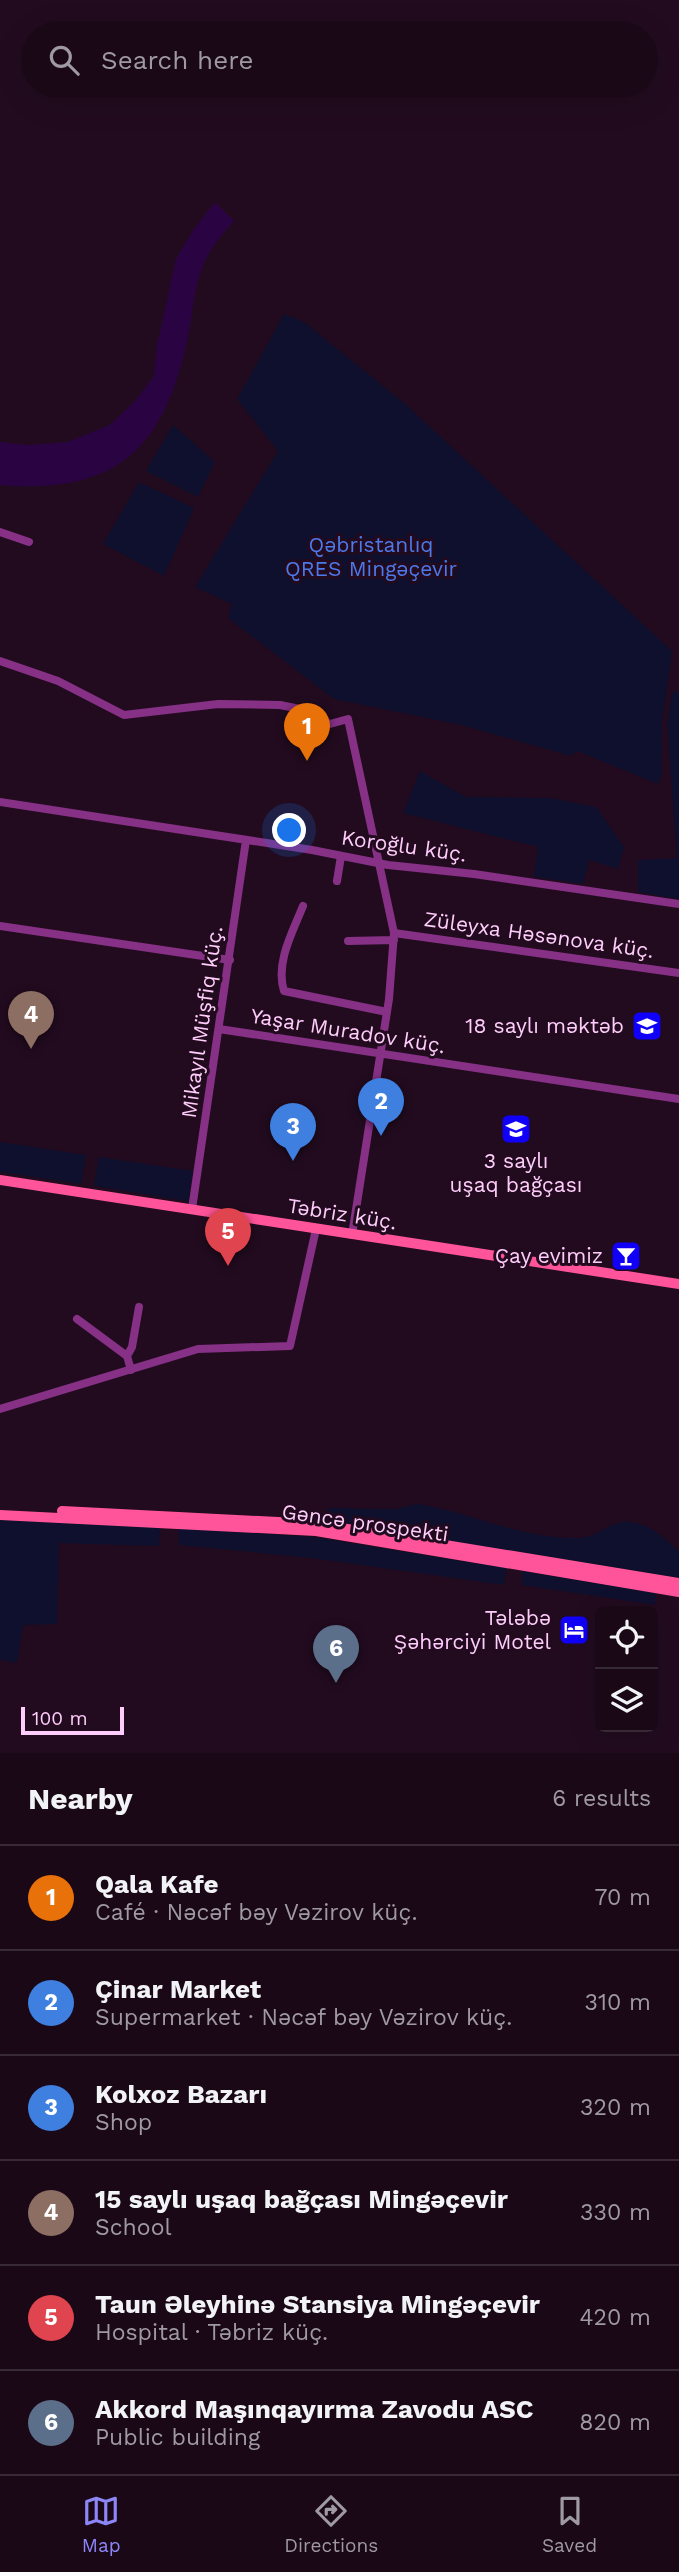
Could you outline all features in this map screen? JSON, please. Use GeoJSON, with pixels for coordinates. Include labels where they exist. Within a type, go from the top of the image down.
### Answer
{"type":"FeatureCollection","features":[{"type":"Feature","properties":{"kind":"main road","name":"Təbriz küç."},"geometry":{"type":"LineString","coordinates":[[0,1180],[679,1284]]}},
{"type":"Feature","properties":{"kind":"main road","name":"Gəncə prospekti"},"geometry":{"type":"LineString","coordinates":[[0,1508],[296,1522],[679,1583]]}},
{"type":"Feature","properties":{"kind":"main road","name":"Gəncə prospekti"},"geometry":{"type":"LineString","coordinates":[[0,1514],[316,1531],[679,1592]]}},
{"type":"Feature","properties":{"kind":"street"},"geometry":{"type":"LineString","coordinates":[[0,532],[29,541]]}},
{"type":"Feature","properties":{"kind":"street"},"geometry":{"type":"LineString","coordinates":[[0,662],[58,681],[124,715],[218,704],[280,705],[300,709],[330,724],[348,719],[394,936],[387,1012],[352,1235]]}},
{"type":"Feature","properties":{"kind":"street","name":"Koroğlu küç."},"geometry":{"type":"LineString","coordinates":[[0,802],[246,840],[377,864],[679,904]]}},
{"type":"Feature","properties":{"kind":"street","name":"Mikayıl Müşfiq küç."},"geometry":{"type":"LineString","coordinates":[[192,1209],[246,840]]}},
{"type":"Feature","properties":{"kind":"street"},"geometry":{"type":"LineString","coordinates":[[337,881],[341,856]]}},
{"type":"Feature","properties":{"kind":"street"},"geometry":{"type":"LineString","coordinates":[[303,906],[284,960],[281,977],[284,991],[387,1012]]}},
{"type":"Feature","properties":{"kind":"street"},"geometry":{"type":"LineString","coordinates":[[0,926],[230,960]]}},
{"type":"Feature","properties":{"kind":"street","name":"Züleyxa Həsənova küç."},"geometry":{"type":"LineString","coordinates":[[348,941],[394,936],[679,973]]}},
{"type":"Feature","properties":{"kind":"street","name":"Yaşar Muradov küç."},"geometry":{"type":"LineString","coordinates":[[219,1029],[679,1099]]}},
{"type":"Feature","properties":{"kind":"street"},"geometry":{"type":"LineString","coordinates":[[0,1409],[198,1349],[290,1346],[316,1229]]}},
{"type":"Feature","properties":{"kind":"street"},"geometry":{"type":"LineString","coordinates":[[127,1356],[132,1348],[139,1307]]}},
{"type":"Feature","properties":{"kind":"street"},"geometry":{"type":"LineString","coordinates":[[77,1319],[127,1356],[131,1370]]}},
{"type":"Feature","properties":{"kind":"green space","name":"Qəbristanlıq QRES Mingəçevir"},"geometry":{"type":"Polygon","coordinates":[[[284,314],[304,322],[405,404],[672,651],[662,723],[662,774],[658,784],[577,751],[571,756],[461,725],[334,699],[228,618],[232,604],[195,587],[278,451],[237,399],[284,314]]]}},
{"type":"Feature","properties":{"kind":"green space"},"geometry":{"type":"Polygon","coordinates":[[[173,425],[215,462],[198,497],[146,471],[173,425]]]}},
{"type":"Feature","properties":{"kind":"green space"},"geometry":{"type":"Polygon","coordinates":[[[139,482],[194,508],[164,576],[103,544],[139,482]]]}},
{"type":"Feature","properties":{"kind":"green space"},"geometry":{"type":"Polygon","coordinates":[[[672,692],[679,692],[679,899],[638,892],[638,860],[677,858],[667,724],[672,692]]]}},
{"type":"Feature","properties":{"kind":"green space"},"geometry":{"type":"Polygon","coordinates":[[[420,771],[466,797],[551,798],[596,807],[624,847],[618,869],[589,860],[583,884],[534,877],[538,847],[403,813],[420,771]]]}},
{"type":"Feature","properties":{"kind":"green space"},"geometry":{"type":"Polygon","coordinates":[[[0,1142],[86,1155],[81,1184],[0,1172],[0,1142]]]}},
{"type":"Feature","properties":{"kind":"green space"},"geometry":{"type":"Polygon","coordinates":[[[99,1157],[193,1171],[188,1201],[94,1186],[99,1157]]]}},
{"type":"Feature","properties":{"kind":"green space"},"geometry":{"type":"Polygon","coordinates":[[[417,1504],[537,1535],[558,1537],[586,1537],[623,1522],[639,1524],[657,1532],[679,1551],[679,1578],[324,1521],[328,1508],[395,1509],[417,1504]]]}},
{"type":"Feature","properties":{"kind":"green space"},"geometry":{"type":"Polygon","coordinates":[[[0,1518],[160,1526],[159,1546],[59,1543],[57,1624],[23,1625],[17,1663],[0,1660],[0,1518]]]}},
{"type":"Feature","properties":{"kind":"green space"},"geometry":{"type":"Polygon","coordinates":[[[178,1528],[313,1537],[506,1568],[504,1585],[311,1558],[179,1545],[178,1528]]]}},
{"type":"Feature","properties":{"kind":"green space"},"geometry":{"type":"Polygon","coordinates":[[[522,1571],[656,1593],[655,1605],[522,1585],[522,1571]]]}},
{"type":"Feature","properties":{"kind":"shaded area"},"geometry":{"type":"Polygon","coordinates":[[[215,202],[234,221],[213,246],[202,269],[179,372],[167,405],[151,433],[131,455],[106,471],[77,481],[42,486],[0,485],[0,442],[28,445],[68,442],[110,425],[135,401],[154,376],[157,346],[176,259],[215,202]]]}},
{"type":"Feature","properties":{"kind":"place","name":"Qala Kafe"},"geometry":{"type":"Point","coordinates":[307,761]}},
{"type":"Feature","properties":{"kind":"place","name":"18 saylı məktəb"},"geometry":{"type":"Point","coordinates":[647,1026]}},
{"type":"Feature","properties":{"kind":"place","name":"15 saylı uşaq bağçası Mingəçevir"},"geometry":{"type":"Point","coordinates":[31,1049]}},
{"type":"Feature","properties":{"kind":"place","name":"3 saylı uşaq bağçası"},"geometry":{"type":"Point","coordinates":[516,1129]}},
{"type":"Feature","properties":{"kind":"place","name":"Çinar Market"},"geometry":{"type":"Point","coordinates":[381,1136]}},
{"type":"Feature","properties":{"kind":"place","name":"Kolxoz Bazarı"},"geometry":{"type":"Point","coordinates":[293,1161]}},
{"type":"Feature","properties":{"kind":"place","name":"Çay evimiz"},"geometry":{"type":"Point","coordinates":[626,1256]}},
{"type":"Feature","properties":{"kind":"place","name":"Taun Əleyhinə Stansiya Mingəçevir"},"geometry":{"type":"Point","coordinates":[228,1266]}},
{"type":"Feature","properties":{"kind":"place","name":"Tələbə Şəhərciyi Motel"},"geometry":{"type":"Point","coordinates":[574,1630]}},
{"type":"Feature","properties":{"kind":"place","name":"Akkord Maşınqayırma Zavodu ASC"},"geometry":{"type":"Point","coordinates":[336,1683]}}]}
